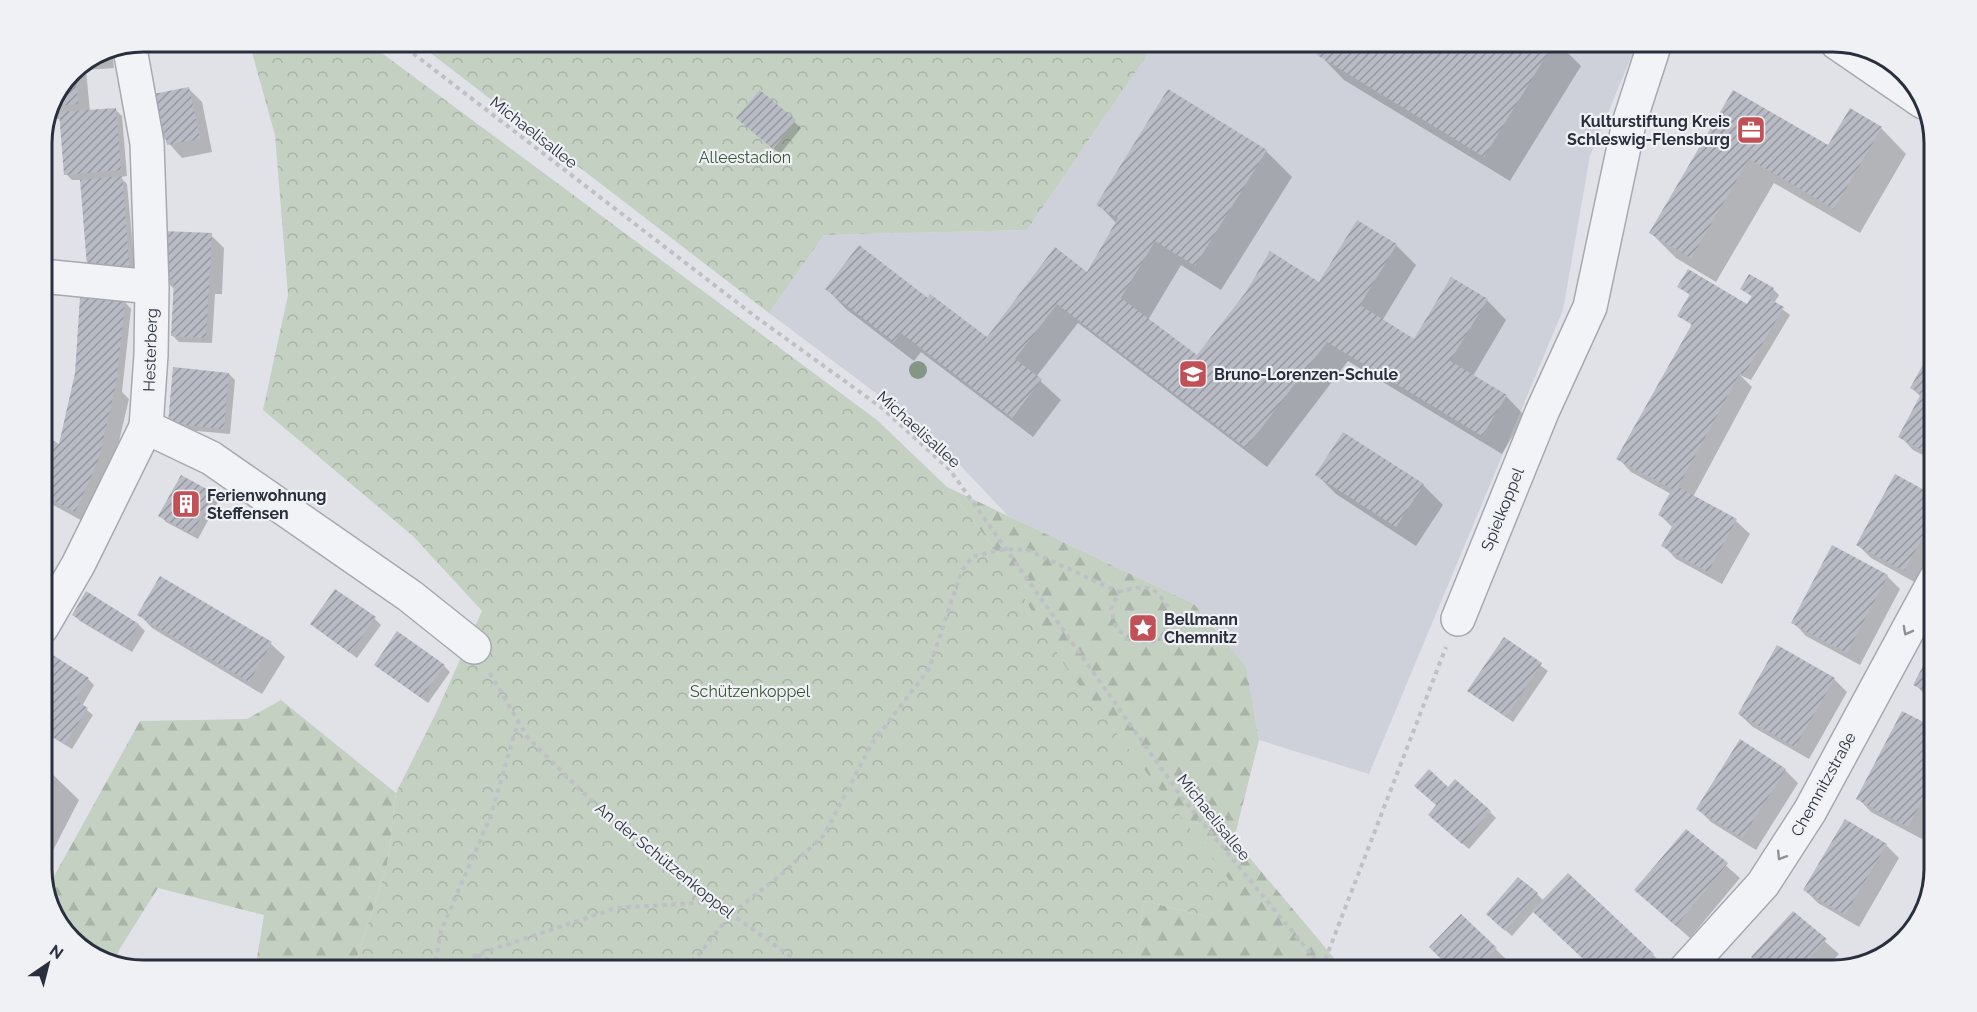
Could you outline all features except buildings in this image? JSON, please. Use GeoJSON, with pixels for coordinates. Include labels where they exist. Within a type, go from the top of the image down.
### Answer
{"type":"FeatureCollection","features":[{"type":"Feature","properties":{"kind":"street","name":"Spielkoppel"},"geometry":{"type":"LineString","coordinates":[[1458,619],[1542,412],[1590,307],[1629,123],[1652,52]]}},
{"type":"Feature","properties":{"kind":"street","name":"Hesterberg"},"geometry":{"type":"LineString","coordinates":[[53,608],[78,565],[146,427],[151,355],[152,287],[147,143],[131,53]]}},
{"type":"Feature","properties":{"kind":"street"},"geometry":{"type":"LineString","coordinates":[[1855,56],[1908,92]]}},
{"type":"Feature","properties":{"kind":"street"},"geometry":{"type":"LineString","coordinates":[[53,277],[152,287]]}},
{"type":"Feature","properties":{"kind":"street"},"geometry":{"type":"LineString","coordinates":[[146,427],[211,458],[410,596],[474,647]]}},
{"type":"Feature","properties":{"kind":"street","name":"Chemnitzstraße"},"geometry":{"type":"LineString","coordinates":[[1694,960],[1763,884],[1810,811],[1924,600]]}},
{"type":"Feature","properties":{"kind":"path","name":"Michaelisallee"},"geometry":{"type":"LineString","coordinates":[[411,52],[756,317],[882,408],[950,470],[1183,799],[1315,960]]}},
{"type":"Feature","properties":{"kind":"path"},"geometry":{"type":"LineString","coordinates":[[695,960],[730,914],[783,873],[824,835],[872,745],[929,669],[962,570],[973,556],[1005,549],[1029,550],[1119,592],[1141,585],[1160,593],[1171,612],[1164,636],[1150,643],[1127,639],[1115,625],[1111,609],[1119,592]]}},
{"type":"Feature","properties":{"kind":"path"},"geometry":{"type":"LineString","coordinates":[[1325,960],[1458,619]]}},
{"type":"Feature","properties":{"kind":"path","name":"An der Schützenkoppel"},"geometry":{"type":"LineString","coordinates":[[474,647],[528,738],[616,825],[714,902],[796,960]]}},
{"type":"Feature","properties":{"kind":"path"},"geometry":{"type":"LineString","coordinates":[[436,960],[441,931],[489,818],[518,721]]}},
{"type":"Feature","properties":{"kind":"path"},"geometry":{"type":"LineString","coordinates":[[471,960],[476,955],[616,908],[714,902]]}},
{"type":"Feature","properties":{"kind":"path"},"geometry":{"type":"LineString","coordinates":[[476,955],[488,960]]}},
{"type":"Feature","properties":{"kind":"shaded area","name":"Bruno-Lorenzen-Schule"},"geometry":{"type":"Polygon","coordinates":[[[1149,52],[1633,52],[1590,156],[1563,310],[1369,774],[1259,740],[1246,666],[1194,604],[1008,516],[932,435],[769,313],[824,235],[1027,230],[1149,52]]]}},
{"type":"Feature","properties":{"kind":"green space","name":"Schützenkoppel"},"geometry":{"type":"Polygon","coordinates":[[[252,52],[380,52],[877,420],[947,487],[992,545],[1067,669],[1230,881],[1214,918],[1144,901],[1135,960],[356,960],[387,866],[396,793],[436,713],[482,611],[413,536],[263,410],[288,295],[275,135],[252,52]]]}},
{"type":"Feature","properties":{"kind":"green space","name":"Alleestadion"},"geometry":{"type":"Polygon","coordinates":[[[429,52],[1149,52],[1027,230],[824,235],[769,313],[429,52]]]}},
{"type":"Feature","properties":{"kind":"green space"},"geometry":{"type":"Polygon","coordinates":[[[805,52],[838,52],[831,63],[805,52]]]}},
{"type":"Feature","properties":{"kind":"green space"},"geometry":{"type":"Polygon","coordinates":[[[947,487],[1194,604],[1246,666],[1259,740],[1234,839],[1336,960],[1135,960],[1144,901],[1214,918],[992,545],[947,487]]]}},
{"type":"Feature","properties":{"kind":"green space"},"geometry":{"type":"Polygon","coordinates":[[[281,700],[396,793],[387,866],[356,960],[257,960],[264,915],[158,888],[117,955],[93,944],[75,929],[57,898],[53,878],[140,721],[247,719],[281,700]]]}},
{"type":"Feature","properties":{"kind":"place","name":"Kulturstiftung Kreis Schleswig-Flensburg"},"geometry":{"type":"Point","coordinates":[1751,130]}},
{"type":"Feature","properties":{"kind":"place","name":"Bruno-Lorenzen-Schule"},"geometry":{"type":"Point","coordinates":[1193,374]}},
{"type":"Feature","properties":{"kind":"place","name":"Ferienwohnung Steffensen"},"geometry":{"type":"Point","coordinates":[186,504]}},
{"type":"Feature","properties":{"kind":"place","name":"Bellmann Chemnitz"},"geometry":{"type":"Point","coordinates":[1143,628]}}]}
